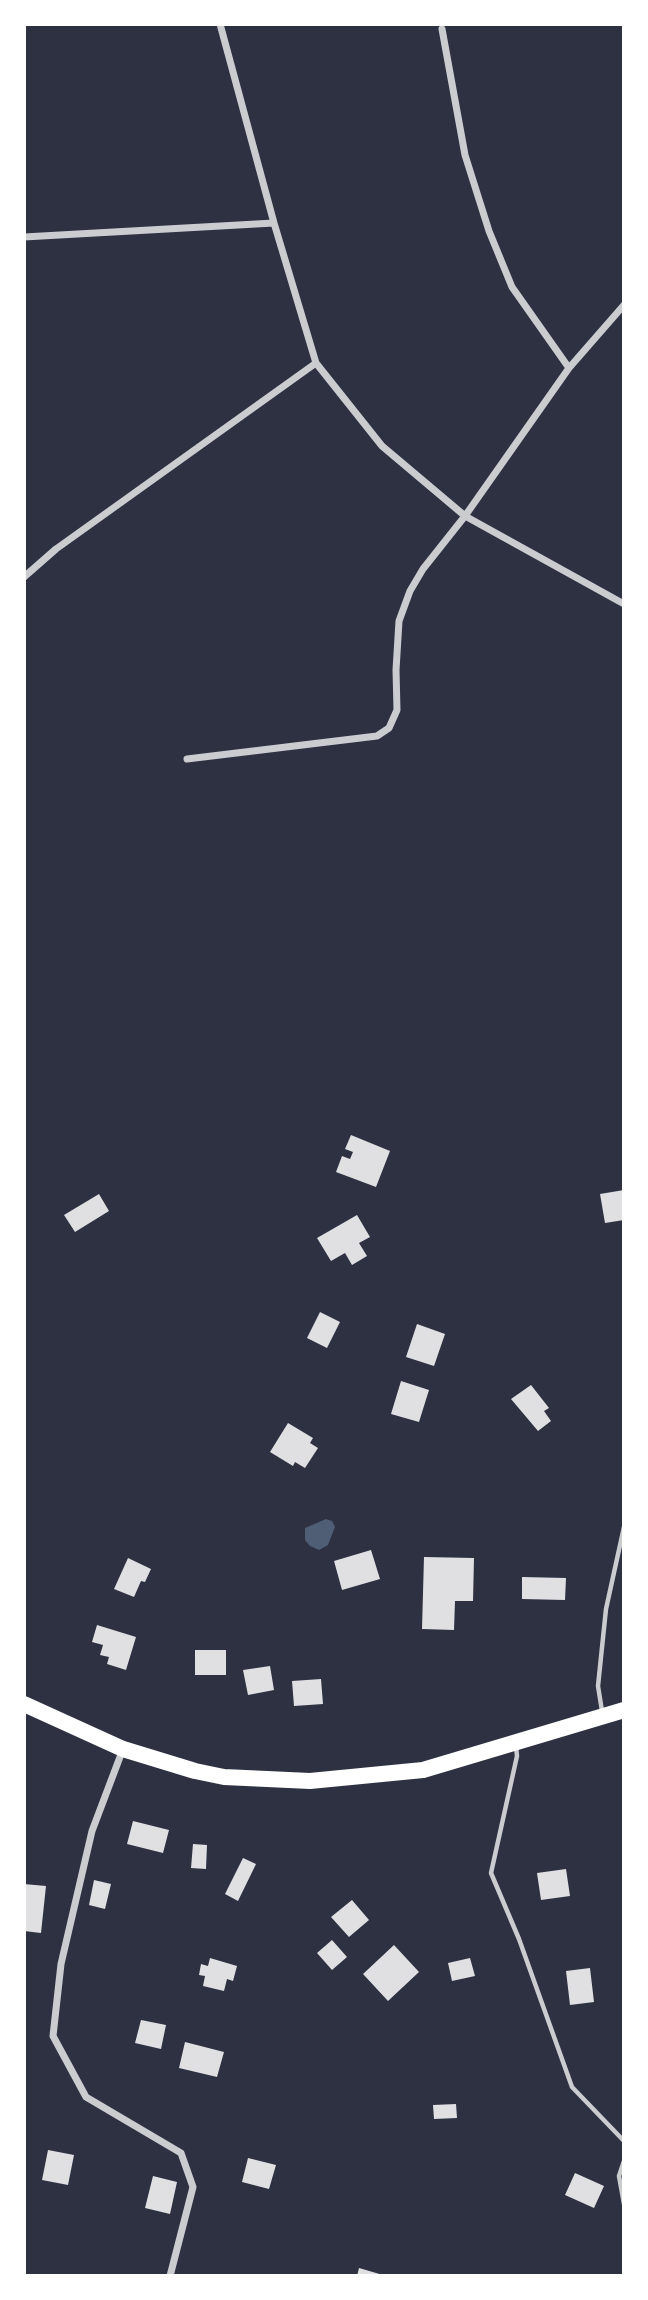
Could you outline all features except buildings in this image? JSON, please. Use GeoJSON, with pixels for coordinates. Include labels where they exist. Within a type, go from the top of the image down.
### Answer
{"type":"FeatureCollection","features":[{"type":"Feature","properties":{"kind":"main road"},"geometry":{"type":"LineString","coordinates":[[24,1704],[123,1749],[224,1777],[310,1780],[422,1770],[624,1710]]}},
{"type":"Feature","properties":{"kind":"street"},"geometry":{"type":"LineString","coordinates":[[220,24],[274,223],[316,363],[382,446],[465,516],[624,604]]}},
{"type":"Feature","properties":{"kind":"street"},"geometry":{"type":"LineString","coordinates":[[442,29],[464,155],[489,230],[512,286],[569,368]]}},
{"type":"Feature","properties":{"kind":"street"},"geometry":{"type":"LineString","coordinates":[[24,237],[274,223]]}},
{"type":"Feature","properties":{"kind":"street"},"geometry":{"type":"LineString","coordinates":[[187,759],[377,736],[389,728],[397,710],[399,621],[410,591],[569,368],[624,305]]}},
{"type":"Feature","properties":{"kind":"street"},"geometry":{"type":"LineString","coordinates":[[24,577],[56,549],[316,363]]}},
{"type":"Feature","properties":{"kind":"street"},"geometry":{"type":"LineString","coordinates":[[123,1749],[92,1831],[61,1964],[53,2036],[86,2096],[181,2153],[193,2188],[170,2276]]}},
{"type":"Feature","properties":{"kind":"lane"},"geometry":{"type":"LineString","coordinates":[[603,1716],[598,1686],[606,1609],[624,1527]]}},
{"type":"Feature","properties":{"kind":"lane"},"geometry":{"type":"LineString","coordinates":[[516,1742],[517,1756],[491,1873],[519,1939],[572,2087],[624,2141]]}},
{"type":"Feature","properties":{"kind":"lane"},"geometry":{"type":"LineString","coordinates":[[624,2161],[619,2176],[624,2204]]}},
{"type":"Feature","properties":{"kind":"water"},"geometry":{"type":"Polygon","coordinates":[[[326,1519],[332,1521],[335,1527],[328,1545],[319,1550],[305,1540],[305,1528],[326,1519]]]}}]}
